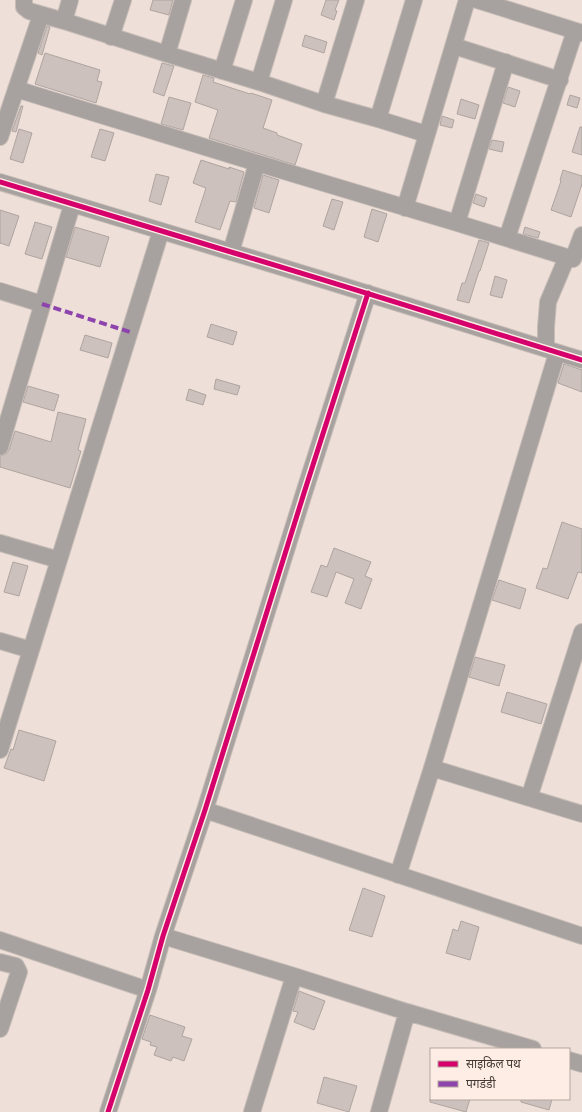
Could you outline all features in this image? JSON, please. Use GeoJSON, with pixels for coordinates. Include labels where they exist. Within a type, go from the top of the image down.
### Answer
{"type":"FeatureCollection","features":[{"type":"Feature","properties":{"kind":"street"},"geometry":{"type":"LineString","coordinates":[[24,0],[26,9],[29,11],[259,82],[324,104],[426,134]]}},
{"type":"Feature","properties":{"kind":"street"},"geometry":{"type":"LineString","coordinates":[[64,21],[70,0]]}},
{"type":"Feature","properties":{"kind":"street"},"geometry":{"type":"LineString","coordinates":[[111,37],[123,0]]}},
{"type":"Feature","properties":{"kind":"street"},"geometry":{"type":"LineString","coordinates":[[167,54],[183,0]]}},
{"type":"Feature","properties":{"kind":"street"},"geometry":{"type":"LineString","coordinates":[[222,71],[244,0]]}},
{"type":"Feature","properties":{"kind":"street"},"geometry":{"type":"LineString","coordinates":[[259,82],[284,0]]}},
{"type":"Feature","properties":{"kind":"street"},"geometry":{"type":"LineString","coordinates":[[324,104],[356,0]]}},
{"type":"Feature","properties":{"kind":"street"},"geometry":{"type":"LineString","coordinates":[[378,119],[414,0]]}},
{"type":"Feature","properties":{"kind":"street"},"geometry":{"type":"LineString","coordinates":[[405,208],[467,0]]}},
{"type":"Feature","properties":{"kind":"street"},"geometry":{"type":"LineString","coordinates":[[477,0],[578,32],[560,80],[507,238]]}},
{"type":"Feature","properties":{"kind":"street"},"geometry":{"type":"LineString","coordinates":[[0,137],[10,95],[41,15]]}},
{"type":"Feature","properties":{"kind":"street"},"geometry":{"type":"LineString","coordinates":[[454,46],[560,80]]}},
{"type":"Feature","properties":{"kind":"street"},"geometry":{"type":"LineString","coordinates":[[457,222],[506,62]]}},
{"type":"Feature","properties":{"kind":"street"},"geometry":{"type":"LineString","coordinates":[[10,95],[257,163],[405,208],[457,222],[574,259],[582,235]]}},
{"type":"Feature","properties":{"kind":"street"},"geometry":{"type":"LineString","coordinates":[[231,252],[257,163]]}},
{"type":"Feature","properties":{"kind":"street"},"geometry":{"type":"LineString","coordinates":[[0,182],[72,205],[368,293],[582,360]]}},
{"type":"Feature","properties":{"kind":"street"},"geometry":{"type":"LineString","coordinates":[[0,448],[72,205]]}},
{"type":"Feature","properties":{"kind":"street"},"geometry":{"type":"LineString","coordinates":[[1,743],[160,231]]}},
{"type":"Feature","properties":{"kind":"street"},"geometry":{"type":"LineString","coordinates":[[398,875],[432,768],[551,351],[546,327],[548,302],[567,257]]}},
{"type":"Feature","properties":{"kind":"street"},"geometry":{"type":"LineString","coordinates":[[0,291],[42,304]]}},
{"type":"Feature","properties":{"kind":"street"},"geometry":{"type":"LineString","coordinates":[[108,1112],[148,990],[163,936],[205,810],[304,492],[368,293]]}},
{"type":"Feature","properties":{"kind":"street"},"geometry":{"type":"LineString","coordinates":[[0,542],[58,560]]}},
{"type":"Feature","properties":{"kind":"street"},"geometry":{"type":"LineString","coordinates":[[529,798],[582,632]]}},
{"type":"Feature","properties":{"kind":"street"},"geometry":{"type":"LineString","coordinates":[[0,641],[31,650]]}},
{"type":"Feature","properties":{"kind":"street"},"geometry":{"type":"LineString","coordinates":[[432,768],[582,814]]}},
{"type":"Feature","properties":{"kind":"street"},"geometry":{"type":"LineString","coordinates":[[205,810],[582,936]]}},
{"type":"Feature","properties":{"kind":"street"},"geometry":{"type":"LineString","coordinates":[[163,936],[407,1012],[530,1048]]}},
{"type":"Feature","properties":{"kind":"street"},"geometry":{"type":"LineString","coordinates":[[0,940],[148,990]]}},
{"type":"Feature","properties":{"kind":"street"},"geometry":{"type":"LineString","coordinates":[[0,962],[16,966],[19,972],[0,1029]]}},
{"type":"Feature","properties":{"kind":"street"},"geometry":{"type":"LineString","coordinates":[[252,1112],[294,976]]}},
{"type":"Feature","properties":{"kind":"street"},"geometry":{"type":"LineString","coordinates":[[379,1112],[407,1012]]}},
{"type":"Feature","properties":{"kind":"street"},"geometry":{"type":"LineString","coordinates":[[570,1060],[582,1064]]}},
{"type":"Feature","properties":{"kind":"building"},"geometry":{"type":"Polygon","coordinates":[[[153,0],[173,0],[169,15],[150,10],[153,0]]]}},
{"type":"Feature","properties":{"kind":"building"},"geometry":{"type":"Polygon","coordinates":[[[326,0],[339,0],[335,10],[337,11],[334,20],[321,15],[326,0]]]}},
{"type":"Feature","properties":{"kind":"building"},"geometry":{"type":"Polygon","coordinates":[[[47,26],[50,27],[42,55],[38,53],[47,26]]]}},
{"type":"Feature","properties":{"kind":"building"},"geometry":{"type":"Polygon","coordinates":[[[305,35],[327,42],[324,53],[302,46],[305,35]]]}},
{"type":"Feature","properties":{"kind":"building"},"geometry":{"type":"Polygon","coordinates":[[[45,53],[100,70],[97,81],[102,82],[96,103],[35,84],[45,53]]]}},
{"type":"Feature","properties":{"kind":"building"},"geometry":{"type":"Polygon","coordinates":[[[162,63],[174,66],[164,96],[153,92],[162,63]]]}},
{"type":"Feature","properties":{"kind":"building"},"geometry":{"type":"Polygon","coordinates":[[[203,75],[214,78],[213,82],[272,100],[263,128],[302,144],[295,165],[209,138],[218,110],[195,102],[203,75]]]}},
{"type":"Feature","properties":{"kind":"building"},"geometry":{"type":"Polygon","coordinates":[[[508,87],[520,91],[515,107],[503,103],[508,87]]]}},
{"type":"Feature","properties":{"kind":"building"},"geometry":{"type":"Polygon","coordinates":[[[570,95],[580,98],[577,108],[567,105],[570,95]]]}},
{"type":"Feature","properties":{"kind":"building"},"geometry":{"type":"Polygon","coordinates":[[[169,97],[191,103],[183,130],[161,124],[169,97]]]}},
{"type":"Feature","properties":{"kind":"building"},"geometry":{"type":"Polygon","coordinates":[[[461,99],[479,105],[475,119],[457,114],[461,99]]]}},
{"type":"Feature","properties":{"kind":"building"},"geometry":{"type":"Polygon","coordinates":[[[21,106],[23,106],[16,132],[12,131],[21,106]]]}},
{"type":"Feature","properties":{"kind":"building"},"geometry":{"type":"Polygon","coordinates":[[[442,116],[454,120],[452,128],[440,125],[442,116]]]}},
{"type":"Feature","properties":{"kind":"building"},"geometry":{"type":"Polygon","coordinates":[[[580,127],[582,127],[582,155],[572,152],[580,127]]]}},
{"type":"Feature","properties":{"kind":"building"},"geometry":{"type":"Polygon","coordinates":[[[19,129],[32,133],[23,163],[10,159],[19,129]]]}},
{"type":"Feature","properties":{"kind":"building"},"geometry":{"type":"Polygon","coordinates":[[[100,129],[114,133],[105,161],[91,157],[100,129]]]}},
{"type":"Feature","properties":{"kind":"building"},"geometry":{"type":"Polygon","coordinates":[[[492,140],[504,142],[502,152],[489,149],[492,140]]]}},
{"type":"Feature","properties":{"kind":"building"},"geometry":{"type":"Polygon","coordinates":[[[201,160],[244,172],[236,202],[230,201],[220,230],[195,222],[206,188],[193,183],[201,160]]]}},
{"type":"Feature","properties":{"kind":"building"},"geometry":{"type":"Polygon","coordinates":[[[563,170],[582,176],[582,184],[571,217],[551,210],[561,181],[563,170]]]}},
{"type":"Feature","properties":{"kind":"building"},"geometry":{"type":"Polygon","coordinates":[[[156,174],[169,177],[161,205],[149,201],[156,174]]]}},
{"type":"Feature","properties":{"kind":"building"},"geometry":{"type":"Polygon","coordinates":[[[263,175],[279,180],[269,213],[254,208],[263,175]]]}},
{"type":"Feature","properties":{"kind":"building"},"geometry":{"type":"Polygon","coordinates":[[[476,194],[487,198],[484,207],[473,203],[476,194]]]}},
{"type":"Feature","properties":{"kind":"building"},"geometry":{"type":"Polygon","coordinates":[[[332,199],[343,202],[334,230],[323,226],[332,199]]]}},
{"type":"Feature","properties":{"kind":"building"},"geometry":{"type":"Polygon","coordinates":[[[372,209],[387,214],[378,242],[364,237],[372,209]]]}},
{"type":"Feature","properties":{"kind":"building"},"geometry":{"type":"Polygon","coordinates":[[[0,210],[19,216],[9,246],[0,243],[0,210]]]}},
{"type":"Feature","properties":{"kind":"building"},"geometry":{"type":"Polygon","coordinates":[[[35,222],[52,227],[42,259],[25,254],[35,222]]]}},
{"type":"Feature","properties":{"kind":"building"},"geometry":{"type":"Polygon","coordinates":[[[75,227],[109,237],[100,267],[66,257],[75,227]]]}},
{"type":"Feature","properties":{"kind":"building"},"geometry":{"type":"Polygon","coordinates":[[[525,227],[540,232],[538,238],[523,234],[525,227]]]}},
{"type":"Feature","properties":{"kind":"building"},"geometry":{"type":"Polygon","coordinates":[[[479,240],[489,243],[469,303],[457,300],[462,283],[465,283],[479,240]]]}},
{"type":"Feature","properties":{"kind":"building"},"geometry":{"type":"Polygon","coordinates":[[[495,276],[507,280],[502,298],[490,295],[495,276]]]}},
{"type":"Feature","properties":{"kind":"building"},"geometry":{"type":"Polygon","coordinates":[[[211,324],[237,332],[233,345],[207,337],[211,324]]]}},
{"type":"Feature","properties":{"kind":"building"},"geometry":{"type":"Polygon","coordinates":[[[85,335],[112,343],[108,358],[80,350],[85,335]]]}},
{"type":"Feature","properties":{"kind":"building"},"geometry":{"type":"Polygon","coordinates":[[[564,364],[582,370],[582,392],[558,383],[564,364]]]}},
{"type":"Feature","properties":{"kind":"building"},"geometry":{"type":"Polygon","coordinates":[[[216,379],[240,386],[237,395],[214,389],[216,379]]]}},
{"type":"Feature","properties":{"kind":"building"},"geometry":{"type":"Polygon","coordinates":[[[28,386],[59,395],[54,411],[23,402],[28,386]]]}},
{"type":"Feature","properties":{"kind":"building"},"geometry":{"type":"Polygon","coordinates":[[[189,389],[206,395],[203,405],[186,400],[189,389]]]}},
{"type":"Feature","properties":{"kind":"building"},"geometry":{"type":"Polygon","coordinates":[[[58,412],[86,419],[78,450],[81,451],[70,488],[0,467],[0,456],[6,454],[9,450],[15,431],[51,442],[58,412]]]}},
{"type":"Feature","properties":{"kind":"building"},"geometry":{"type":"Polygon","coordinates":[[[562,522],[582,529],[582,573],[578,572],[568,599],[536,588],[543,568],[547,569],[562,522]]]}},
{"type":"Feature","properties":{"kind":"building"},"geometry":{"type":"Polygon","coordinates":[[[334,548],[371,562],[365,576],[372,579],[361,609],[345,603],[354,579],[336,572],[327,597],[311,592],[321,565],[327,567],[334,548]]]}},
{"type":"Feature","properties":{"kind":"building"},"geometry":{"type":"Polygon","coordinates":[[[13,562],[28,566],[19,596],[4,592],[13,562]]]}},
{"type":"Feature","properties":{"kind":"building"},"geometry":{"type":"Polygon","coordinates":[[[499,580],[526,589],[520,609],[492,600],[499,580]]]}},
{"type":"Feature","properties":{"kind":"building"},"geometry":{"type":"Polygon","coordinates":[[[475,657],[505,665],[499,686],[469,677],[475,657]]]}},
{"type":"Feature","properties":{"kind":"building"},"geometry":{"type":"Polygon","coordinates":[[[507,692],[547,704],[541,724],[501,712],[507,692]]]}},
{"type":"Feature","properties":{"kind":"building"},"geometry":{"type":"Polygon","coordinates":[[[19,730],[56,741],[44,781],[4,768],[11,749],[13,750],[19,730]]]}},
{"type":"Feature","properties":{"kind":"building"},"geometry":{"type":"Polygon","coordinates":[[[363,888],[385,896],[372,937],[349,930],[363,888]]]}},
{"type":"Feature","properties":{"kind":"building"},"geometry":{"type":"Polygon","coordinates":[[[461,921],[479,927],[470,960],[446,953],[453,929],[458,931],[461,921]]]}},
{"type":"Feature","properties":{"kind":"building"},"geometry":{"type":"Polygon","coordinates":[[[299,991],[325,1001],[314,1030],[294,1022],[298,1012],[293,1011],[299,991]]]}},
{"type":"Feature","properties":{"kind":"building"},"geometry":{"type":"Polygon","coordinates":[[[150,1015],[185,1027],[182,1036],[192,1039],[184,1061],[173,1057],[171,1061],[154,1055],[157,1047],[150,1045],[151,1042],[142,1039],[150,1015]]]}},
{"type":"Feature","properties":{"kind":"building"},"geometry":{"type":"Polygon","coordinates":[[[324,1077],[357,1086],[349,1112],[317,1103],[324,1077]]]}},
{"type":"Feature","properties":{"kind":"building"},"geometry":{"type":"Polygon","coordinates":[[[430,1100],[470,1100],[466,1112],[430,1102],[430,1100]]]}},
{"type":"Feature","properties":{"kind":"building"},"geometry":{"type":"Polygon","coordinates":[[[521,1100],[552,1100],[549,1110],[521,1102],[521,1100]]]}},
{"type":"Feature","properties":{"kind":"marked path"},"geometry":{"type":"LineString","coordinates":[[42,304],[130,332]]}},
{"type":"Feature","properties":{"kind":"cycle path"},"geometry":{"type":"LineString","coordinates":[[0,182],[582,360]]}},
{"type":"Feature","properties":{"kind":"cycle path"},"geometry":{"type":"LineString","coordinates":[[108,1112],[148,990],[163,936],[205,810],[368,293]]}}]}
